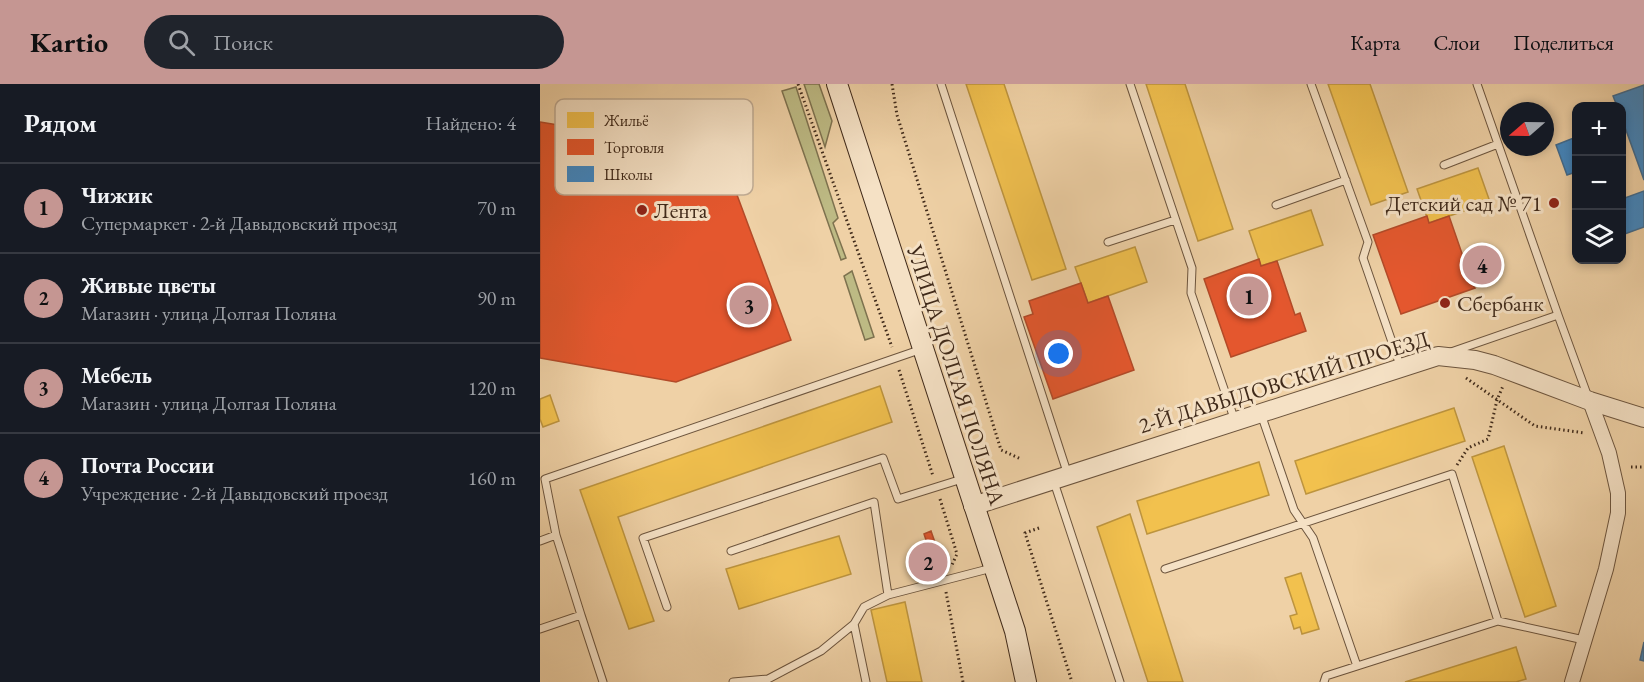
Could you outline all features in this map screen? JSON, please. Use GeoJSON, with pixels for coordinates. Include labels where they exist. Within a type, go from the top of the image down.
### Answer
{"type":"FeatureCollection","features":[{"type":"Feature","properties":{"kind":"main road","name":"УЛИЦА ДОЛГАЯ ПОЛЯНА"},"geometry":{"type":"LineString","coordinates":[[837,84],[1015,631],[1026,682]]}},
{"type":"Feature","properties":{"kind":"street","name":"2-Й ДАВЫДОВСКИЙ ПРОЕЗД"},"geometry":{"type":"LineString","coordinates":[[973,506],[1438,356],[1475,360],[1510,370],[1590,401],[1644,418]]}},
{"type":"Feature","properties":{"kind":"street"},"geometry":{"type":"LineString","coordinates":[[1572,682],[1606,569],[1618,513],[1618,493],[1609,453],[1590,401]]}},
{"type":"Feature","properties":{"kind":"lane"},"geometry":{"type":"LineString","coordinates":[[940,84],[1061,478],[1120,682]]}},
{"type":"Feature","properties":{"kind":"lane"},"geometry":{"type":"LineString","coordinates":[[1130,84],[1192,268],[1191,293],[1235,423]]}},
{"type":"Feature","properties":{"kind":"lane"},"geometry":{"type":"LineString","coordinates":[[1311,84],[1368,242],[1363,258],[1401,368]]}},
{"type":"Feature","properties":{"kind":"lane"},"geometry":{"type":"LineString","coordinates":[[1477,84],[1590,401]]}},
{"type":"Feature","properties":{"kind":"lane"},"geometry":{"type":"LineString","coordinates":[[1444,165],[1498,144]]}},
{"type":"Feature","properties":{"kind":"lane"},"geometry":{"type":"LineString","coordinates":[[1276,205],[1346,180]]}},
{"type":"Feature","properties":{"kind":"lane"},"geometry":{"type":"LineString","coordinates":[[1108,242],[1176,220]]}},
{"type":"Feature","properties":{"kind":"lane"},"geometry":{"type":"LineString","coordinates":[[1438,356],[1558,315]]}},
{"type":"Feature","properties":{"kind":"lane"},"geometry":{"type":"LineString","coordinates":[[603,682],[556,535],[545,479],[923,349]]}},
{"type":"Feature","properties":{"kind":"lane"},"geometry":{"type":"LineString","coordinates":[[1261,413],[1294,510],[1313,538],[1357,666]]}},
{"type":"Feature","properties":{"kind":"lane"},"geometry":{"type":"LineString","coordinates":[[667,607],[643,538],[884,458],[898,499],[964,478]]}},
{"type":"Feature","properties":{"kind":"lane"},"geometry":{"type":"LineString","coordinates":[[1165,569],[1452,474],[1498,621]]}},
{"type":"Feature","properties":{"kind":"lane"},"geometry":{"type":"LineString","coordinates":[[731,551],[874,502],[888,595]]}},
{"type":"Feature","properties":{"kind":"lane"},"geometry":{"type":"LineString","coordinates":[[540,541],[556,535]]}},
{"type":"Feature","properties":{"kind":"lane"},"geometry":{"type":"LineString","coordinates":[[733,682],[768,679],[821,651],[854,624],[864,608],[888,595],[994,567]]}},
{"type":"Feature","properties":{"kind":"lane"},"geometry":{"type":"LineString","coordinates":[[540,629],[581,615]]}},
{"type":"Feature","properties":{"kind":"lane"},"geometry":{"type":"LineString","coordinates":[[1324,682],[1326,676],[1498,621],[1584,640]]}},
{"type":"Feature","properties":{"kind":"lane"},"geometry":{"type":"LineString","coordinates":[[854,624],[867,682]]}},
{"type":"Feature","properties":{"kind":"path"},"geometry":{"type":"LineString","coordinates":[[798,84],[896,358],[957,554],[944,582],[963,682]]}},
{"type":"Feature","properties":{"kind":"path"},"geometry":{"type":"LineString","coordinates":[[892,84],[897,115],[1001,450],[1021,459]]}},
{"type":"Feature","properties":{"kind":"path"},"geometry":{"type":"LineString","coordinates":[[1459,359],[1467,378],[1535,426],[1593,434]]}},
{"type":"Feature","properties":{"kind":"path"},"geometry":{"type":"LineString","coordinates":[[1452,474],[1467,448],[1488,440],[1497,400],[1510,370]]}},
{"type":"Feature","properties":{"kind":"path"},"geometry":{"type":"LineString","coordinates":[[1631,466],[1644,467]]}},
{"type":"Feature","properties":{"kind":"path"},"geometry":{"type":"LineString","coordinates":[[1039,528],[1025,533],[1072,682]]}},
{"type":"Feature","properties":{"kind":"shaded area"},"geometry":{"type":"Polygon","coordinates":[[[804,84],[819,84],[832,121],[825,147],[804,84]]]}},
{"type":"Feature","properties":{"kind":"shaded area"},"geometry":{"type":"Polygon","coordinates":[[[796,87],[838,218],[833,223],[846,258],[841,260],[782,91],[796,87]]]}},
{"type":"Feature","properties":{"kind":"shaded area"},"geometry":{"type":"Polygon","coordinates":[[[852,271],[874,337],[865,340],[844,276],[852,271]]]}},
{"type":"Feature","properties":{"kind":"building: Жильё"},"geometry":{"type":"Polygon","coordinates":[[[966,84],[1004,84],[1066,269],[1032,280],[966,84]]]}},
{"type":"Feature","properties":{"kind":"building: Жильё"},"geometry":{"type":"Polygon","coordinates":[[[1146,84],[1185,84],[1233,229],[1198,241],[1146,84]]]}},
{"type":"Feature","properties":{"kind":"building: Жильё"},"geometry":{"type":"Polygon","coordinates":[[[1328,84],[1370,84],[1408,192],[1371,205],[1328,84]]]}},
{"type":"Feature","properties":{"kind":"building: Жильё"},"geometry":{"type":"Polygon","coordinates":[[[1478,168],[1490,202],[1429,223],[1417,189],[1478,168]]]}},
{"type":"Feature","properties":{"kind":"building: Жильё"},"geometry":{"type":"Polygon","coordinates":[[[1311,210],[1323,245],[1261,266],[1249,231],[1311,210]]]}},
{"type":"Feature","properties":{"kind":"building: Жильё"},"geometry":{"type":"Polygon","coordinates":[[[1135,247],[1147,282],[1088,303],[1075,267],[1135,247]]]}},
{"type":"Feature","properties":{"kind":"building: Жильё"},"geometry":{"type":"Polygon","coordinates":[[[880,386],[892,422],[618,517],[654,621],[629,629],[580,490],[880,386]]]}},
{"type":"Feature","properties":{"kind":"building: Жильё"},"geometry":{"type":"Polygon","coordinates":[[[550,395],[559,421],[543,427],[540,419],[540,399],[550,395]]]}},
{"type":"Feature","properties":{"kind":"building: Жильё"},"geometry":{"type":"Polygon","coordinates":[[[1454,408],[1465,441],[1306,494],[1295,461],[1454,408]]]}},
{"type":"Feature","properties":{"kind":"building: Жильё"},"geometry":{"type":"Polygon","coordinates":[[[1504,446],[1556,606],[1525,617],[1472,457],[1504,446]]]}},
{"type":"Feature","properties":{"kind":"building: Жильё"},"geometry":{"type":"Polygon","coordinates":[[[1259,462],[1269,495],[1147,534],[1137,501],[1259,462]]]}},
{"type":"Feature","properties":{"kind":"building: Жильё"},"geometry":{"type":"Polygon","coordinates":[[[1130,514],[1183,682],[1148,682],[1097,527],[1130,514]]]}},
{"type":"Feature","properties":{"kind":"building: Жильё"},"geometry":{"type":"Polygon","coordinates":[[[839,536],[851,574],[739,609],[726,569],[839,536]]]}},
{"type":"Feature","properties":{"kind":"building: Жильё"},"geometry":{"type":"Polygon","coordinates":[[[1301,573],[1319,629],[1302,634],[1300,627],[1294,629],[1290,616],[1297,614],[1285,578],[1301,573]]]}},
{"type":"Feature","properties":{"kind":"building: Жильё"},"geometry":{"type":"Polygon","coordinates":[[[905,602],[922,682],[887,682],[871,610],[905,602]]]}},
{"type":"Feature","properties":{"kind":"building: Жильё"},"geometry":{"type":"Polygon","coordinates":[[[1516,647],[1526,679],[1516,682],[1405,682],[1516,647]]]}},
{"type":"Feature","properties":{"kind":"building: Торговля","name":"Лента"},"geometry":{"type":"Polygon","coordinates":[[[540,122],[555,124],[555,195],[737,195],[791,340],[676,382],[540,358],[540,122]]]}},
{"type":"Feature","properties":{"kind":"building: Торговля"},"geometry":{"type":"Polygon","coordinates":[[[1427,216],[1429,223],[1449,216],[1467,268],[1471,267],[1477,284],[1473,285],[1475,288],[1401,314],[1373,235],[1427,216]]]}},
{"type":"Feature","properties":{"kind":"building: Торговля"},"geometry":{"type":"Polygon","coordinates":[[[1259,259],[1261,266],[1277,261],[1295,315],[1300,313],[1306,331],[1231,357],[1204,279],[1259,259]]]}},
{"type":"Feature","properties":{"kind":"building: Торговля"},"geometry":{"type":"Polygon","coordinates":[[[1081,283],[1088,303],[1108,296],[1134,370],[1053,399],[1024,317],[1033,314],[1029,301],[1081,283]]]}},
{"type":"Feature","properties":{"kind":"building: Торговля"},"geometry":{"type":"Polygon","coordinates":[[[931,531],[945,571],[921,580],[910,552],[928,546],[924,534],[931,531]]]}},
{"type":"Feature","properties":{"kind":"building: Школы"},"geometry":{"type":"Polygon","coordinates":[[[1644,85],[1644,180],[1626,130],[1626,102],[1615,102],[1613,96],[1644,85]]]}},
{"type":"Feature","properties":{"kind":"building: Школы"},"geometry":{"type":"Polygon","coordinates":[[[1572,139],[1572,173],[1567,175],[1556,145],[1572,139]]]}},
{"type":"Feature","properties":{"kind":"building: Школы"},"geometry":{"type":"Polygon","coordinates":[[[1644,191],[1644,227],[1626,234],[1626,210],[1626,198],[1644,191]]]}},
{"type":"Feature","properties":{"kind":"building: Школы"},"geometry":{"type":"Polygon","coordinates":[[[1644,642],[1644,661],[1640,660],[1644,642]]]}},
{"type":"Feature","properties":{"kind":"place","name":"Детский сад № 71"},"geometry":{"type":"Point","coordinates":[1554,203]}},
{"type":"Feature","properties":{"kind":"place","name":"Лента"},"geometry":{"type":"Point","coordinates":[642,210]}},
{"type":"Feature","properties":{"kind":"place","name":"Почта России"},"geometry":{"type":"Point","coordinates":[1482,265]}},
{"type":"Feature","properties":{"kind":"place","name":"Чижик"},"geometry":{"type":"Point","coordinates":[1249,296]}},
{"type":"Feature","properties":{"kind":"place","name":"Сбербанк"},"geometry":{"type":"Point","coordinates":[1445,303]}},
{"type":"Feature","properties":{"kind":"place","name":"Мебель"},"geometry":{"type":"Point","coordinates":[749,305]}},
{"type":"Feature","properties":{"kind":"place","name":"Живые цветы"},"geometry":{"type":"Point","coordinates":[928,562]}}]}
